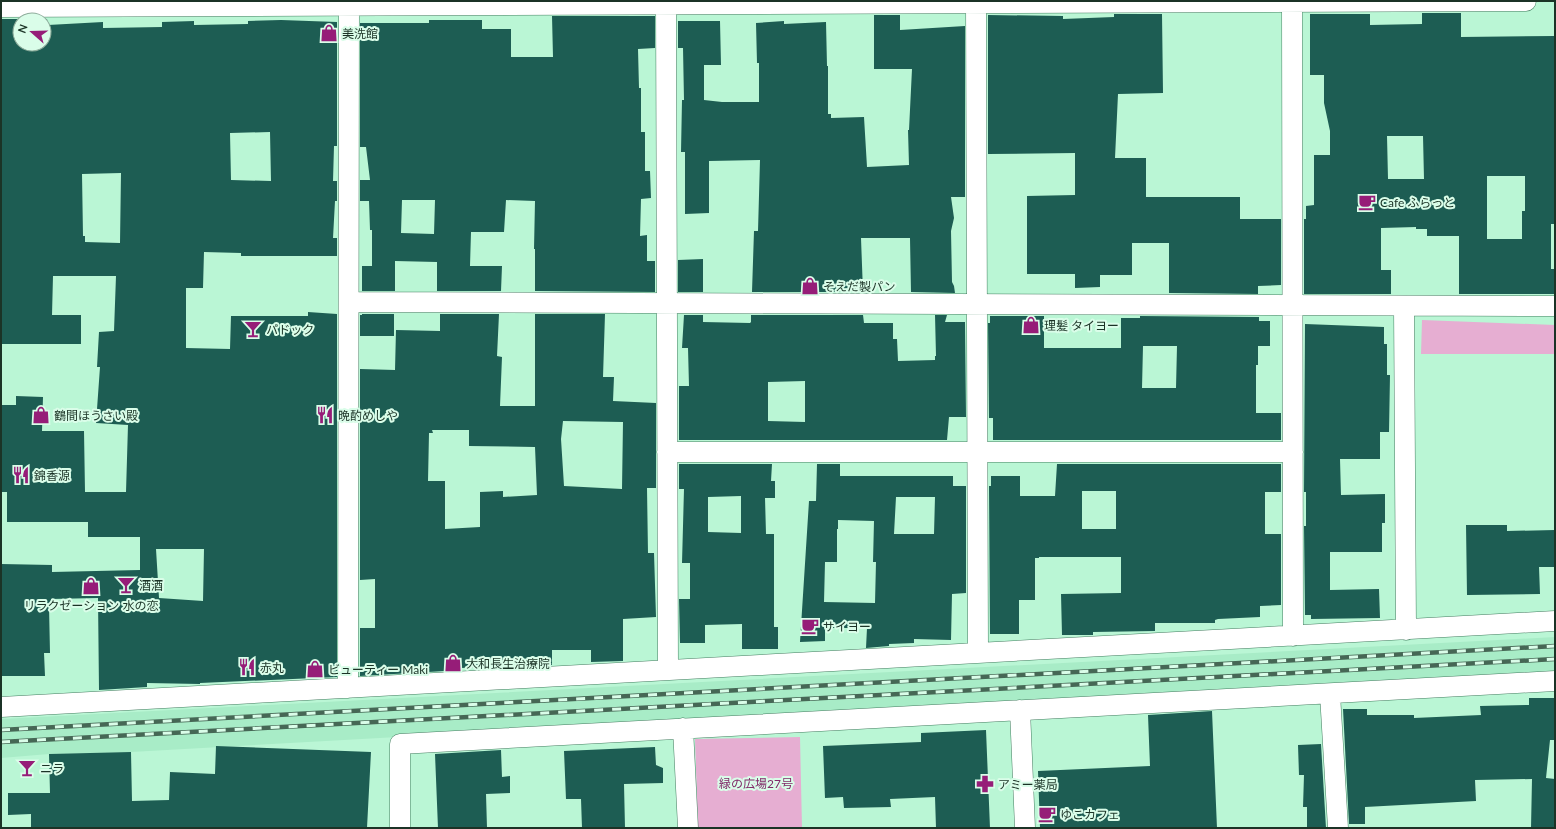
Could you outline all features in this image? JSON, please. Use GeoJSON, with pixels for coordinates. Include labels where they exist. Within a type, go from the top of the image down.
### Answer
{"type":"FeatureCollection","features":[{"type":"Feature","properties":{"kind":"street"},"geometry":{"type":"LineString","coordinates":[[1,7],[349,3],[1526,1]]}},
{"type":"Feature","properties":{"kind":"street"},"geometry":{"type":"LineString","coordinates":[[976,2],[978,653]]}},
{"type":"Feature","properties":{"kind":"street"},"geometry":{"type":"LineString","coordinates":[[1292,2],[1293,636]]}},
{"type":"Feature","properties":{"kind":"street"},"geometry":{"type":"LineString","coordinates":[[348,688],[349,3]]}},
{"type":"Feature","properties":{"kind":"street"},"geometry":{"type":"LineString","coordinates":[[666,3],[668,669]]}},
{"type":"Feature","properties":{"kind":"street"},"geometry":{"type":"LineString","coordinates":[[349,302],[1555,306]]}},
{"type":"Feature","properties":{"kind":"street"},"geometry":{"type":"LineString","coordinates":[[1404,306],[1406,630]]}},
{"type":"Feature","properties":{"kind":"street"},"geometry":{"type":"LineString","coordinates":[[667,452],[1293,452]]}},
{"type":"Feature","properties":{"kind":"street"},"geometry":{"type":"LineString","coordinates":[[1,707],[1555,621]]}},
{"type":"Feature","properties":{"kind":"street"},"geometry":{"type":"LineString","coordinates":[[400,828],[400,744],[1555,681]]}},
{"type":"Feature","properties":{"kind":"street"},"geometry":{"type":"LineString","coordinates":[[1330,694],[1338,828]]}},
{"type":"Feature","properties":{"kind":"street"},"geometry":{"type":"LineString","coordinates":[[1020,710],[1025,828]]}},
{"type":"Feature","properties":{"kind":"street"},"geometry":{"type":"LineString","coordinates":[[683,728],[688,828]]}},
{"type":"Feature","properties":{"kind":"shaded area"},"geometry":{"type":"Polygon","coordinates":[[[1555,637],[1555,672],[131,752],[49,754],[1,758],[1,719],[1555,637]]]}},
{"type":"Feature","properties":{"kind":"green space"},"geometry":{"type":"Polygon","coordinates":[[[1422,320],[1555,325],[1555,354],[1421,354],[1422,320]]]}},
{"type":"Feature","properties":{"kind":"green space","name":"緑の広場27号"},"geometry":{"type":"Polygon","coordinates":[[[800,737],[802,828],[698,828],[695,739],[800,737]]]}},
{"type":"Feature","properties":{"kind":"building"},"geometry":{"type":"Polygon","coordinates":[[[1422,13],[1461,13],[1461,37],[1555,36],[1555,224],[1551,224],[1551,269],[1555,269],[1555,294],[1459,294],[1459,236],[1427,236],[1427,229],[1416,229],[1416,227],[1381,228],[1381,270],[1391,270],[1391,294],[1304,294],[1304,219],[1306,219],[1306,206],[1314,205],[1314,155],[1330,155],[1330,131],[1324,103],[1324,75],[1310,75],[1310,14],[1370,14],[1370,25],[1422,24],[1422,13]],[[1387,136],[1388,179],[1424,179],[1423,136],[1387,136]],[[1487,176],[1487,239],[1522,239],[1522,211],[1525,211],[1525,176],[1487,176]]]}},
{"type":"Feature","properties":{"kind":"building"},"geometry":{"type":"Polygon","coordinates":[[[1114,14],[1162,14],[1163,93],[1118,94],[1115,158],[1146,158],[1146,197],[1240,197],[1240,219],[1281,219],[1281,285],[1258,286],[1258,294],[1169,293],[1169,243],[1132,243],[1132,275],[1100,275],[1100,287],[1075,288],[1075,274],[1027,274],[1027,196],[1075,195],[1075,153],[988,154],[988,15],[1063,16],[1063,19],[1114,17],[1114,14]]]}},
{"type":"Feature","properties":{"kind":"building"},"geometry":{"type":"Polygon","coordinates":[[[874,15],[900,15],[900,30],[965,26],[965,197],[951,197],[954,218],[951,231],[952,282],[955,293],[911,292],[910,238],[861,238],[863,292],[752,292],[754,231],[758,231],[760,160],[709,161],[709,213],[685,214],[685,152],[681,152],[682,100],[684,100],[683,48],[678,48],[678,21],[720,21],[721,65],[704,65],[704,100],[722,102],[759,102],[759,63],[757,63],[756,23],[784,21],[784,24],[826,22],[828,114],[831,114],[831,118],[864,117],[867,167],[909,165],[908,130],[912,69],[874,69],[874,15]]]}},
{"type":"Feature","properties":{"kind":"building"},"geometry":{"type":"Polygon","coordinates":[[[552,16],[655,16],[655,48],[638,49],[639,88],[641,88],[641,132],[645,132],[645,171],[650,171],[651,198],[641,199],[640,236],[647,235],[647,261],[655,261],[655,292],[535,291],[535,201],[506,200],[504,232],[471,232],[470,266],[502,266],[501,291],[437,291],[437,262],[395,261],[395,291],[362,291],[362,266],[372,266],[372,230],[370,230],[369,201],[360,201],[360,180],[370,180],[366,147],[360,147],[360,23],[429,23],[429,20],[482,20],[482,29],[511,29],[511,57],[553,57],[552,16]],[[402,200],[401,233],[434,234],[435,200],[402,200]]]}},
{"type":"Feature","properties":{"kind":"building"},"geometry":{"type":"Polygon","coordinates":[[[1,19],[12,19],[12,52],[52,52],[52,25],[103,22],[103,28],[162,27],[162,22],[194,21],[194,25],[248,24],[248,21],[281,20],[337,22],[337,146],[334,146],[333,181],[337,181],[337,201],[335,201],[333,238],[337,238],[337,256],[241,256],[241,253],[204,252],[203,288],[186,288],[186,348],[230,349],[231,316],[308,316],[308,312],[337,314],[337,677],[200,684],[147,683],[147,687],[99,690],[98,598],[51,599],[51,606],[49,606],[50,653],[44,653],[45,676],[1,676],[1,564],[52,565],[52,572],[140,570],[140,537],[88,537],[88,522],[7,522],[7,492],[1,492],[1,405],[16,405],[16,396],[43,397],[42,431],[84,431],[85,492],[126,492],[128,425],[96,423],[100,367],[97,367],[99,332],[114,331],[116,276],[53,276],[52,315],[81,315],[81,344],[1,344],[1,19]],[[270,132],[230,133],[231,180],[271,181],[270,132]],[[121,173],[82,174],[83,236],[85,236],[85,242],[120,243],[121,173]],[[156,549],[159,598],[203,601],[204,549],[156,549]]]}},
{"type":"Feature","properties":{"kind":"building"},"geometry":{"type":"Polygon","coordinates":[[[703,259],[703,292],[678,292],[678,260],[703,259]]]}},
{"type":"Feature","properties":{"kind":"building"},"geometry":{"type":"Polygon","coordinates":[[[394,314],[394,336],[360,336],[360,315],[394,314]]]}},
{"type":"Feature","properties":{"kind":"building"},"geometry":{"type":"Polygon","coordinates":[[[440,314],[499,314],[497,356],[502,357],[500,406],[535,406],[535,314],[605,314],[603,377],[614,377],[613,401],[656,403],[656,488],[647,488],[648,553],[654,553],[656,617],[623,619],[623,661],[591,662],[591,650],[552,650],[552,665],[502,664],[502,666],[462,668],[462,670],[360,676],[360,628],[375,628],[375,579],[360,580],[360,369],[395,370],[396,330],[440,331],[440,314]],[[563,421],[561,439],[564,486],[622,489],[623,422],[563,421]],[[432,430],[433,433],[429,433],[428,481],[445,481],[445,529],[480,527],[480,492],[503,491],[503,497],[537,495],[535,447],[469,446],[469,430],[432,430]]]}},
{"type":"Feature","properties":{"kind":"building"},"geometry":{"type":"Polygon","coordinates":[[[684,315],[703,315],[703,322],[750,323],[751,315],[863,315],[864,323],[893,323],[893,339],[897,339],[898,361],[935,360],[935,315],[947,315],[945,322],[965,322],[966,417],[949,417],[947,440],[679,440],[679,386],[689,386],[688,348],[682,348],[684,315]],[[805,381],[768,382],[768,421],[805,422],[805,381]]]}},
{"type":"Feature","properties":{"kind":"building"},"geometry":{"type":"Polygon","coordinates":[[[990,316],[1044,316],[1044,348],[1121,348],[1121,318],[1140,318],[1140,316],[1259,317],[1259,321],[1270,321],[1270,346],[1258,346],[1258,365],[1256,365],[1256,413],[1281,413],[1281,440],[993,440],[993,418],[989,418],[988,323],[990,323],[990,316]],[[1143,346],[1142,388],[1176,388],[1177,346],[1143,346]]]}},
{"type":"Feature","properties":{"kind":"building"},"geometry":{"type":"Polygon","coordinates":[[[1305,324],[1384,327],[1384,344],[1387,344],[1387,375],[1390,375],[1389,432],[1380,432],[1380,459],[1340,459],[1341,495],[1385,494],[1385,523],[1382,523],[1382,552],[1330,552],[1330,590],[1379,589],[1380,618],[1311,619],[1311,615],[1305,615],[1305,324]]]}},
{"type":"Feature","properties":{"kind":"building"},"geometry":{"type":"Polygon","coordinates":[[[679,464],[772,464],[771,481],[775,481],[775,498],[765,498],[766,534],[774,534],[774,627],[778,627],[778,649],[742,649],[742,624],[705,625],[705,643],[680,643],[679,599],[690,599],[690,563],[682,563],[684,489],[679,489],[679,464]],[[741,496],[708,497],[708,532],[741,533],[741,496]]]}},
{"type":"Feature","properties":{"kind":"building"},"geometry":{"type":"Polygon","coordinates":[[[817,464],[840,464],[840,476],[953,476],[953,486],[966,486],[966,593],[952,594],[951,640],[914,639],[914,643],[889,644],[889,646],[866,648],[867,628],[825,628],[825,641],[800,642],[809,501],[816,501],[817,464]],[[896,497],[894,534],[934,534],[935,497],[896,497]],[[838,520],[837,562],[825,562],[824,602],[875,603],[876,562],[873,562],[874,521],[838,520]]]}},
{"type":"Feature","properties":{"kind":"building"},"geometry":{"type":"Polygon","coordinates":[[[1057,464],[1281,464],[1281,492],[1265,492],[1265,534],[1281,534],[1281,605],[1260,606],[1260,617],[1218,619],[1215,620],[1215,623],[1155,623],[1155,631],[1093,632],[1093,635],[1062,635],[1061,594],[1121,593],[1121,557],[1039,557],[1035,558],[1035,600],[1019,600],[1019,634],[990,634],[989,486],[991,486],[991,476],[1020,476],[1020,496],[1055,496],[1057,464]],[[1082,491],[1082,529],[1116,529],[1116,491],[1082,491]]]}},
{"type":"Feature","properties":{"kind":"building"},"geometry":{"type":"Polygon","coordinates":[[[1466,525],[1507,525],[1507,531],[1555,530],[1555,567],[1539,567],[1540,594],[1467,595],[1466,525]]]}},
{"type":"Feature","properties":{"kind":"building"},"geometry":{"type":"Polygon","coordinates":[[[1529,698],[1555,698],[1555,740],[1550,740],[1546,778],[1555,779],[1555,828],[1531,828],[1532,779],[1475,780],[1476,801],[1365,807],[1365,824],[1349,824],[1343,709],[1367,709],[1367,715],[1414,715],[1414,718],[1481,715],[1480,706],[1529,705],[1529,698]]]}},
{"type":"Feature","properties":{"kind":"building"},"geometry":{"type":"Polygon","coordinates":[[[1212,711],[1217,828],[1040,828],[1038,771],[1150,766],[1148,715],[1212,711]]]}},
{"type":"Feature","properties":{"kind":"building"},"geometry":{"type":"Polygon","coordinates":[[[986,730],[990,828],[936,828],[935,797],[890,799],[891,807],[844,808],[843,797],[825,798],[823,746],[921,742],[921,733],[986,730]]]}},
{"type":"Feature","properties":{"kind":"building"},"geometry":{"type":"Polygon","coordinates":[[[1321,744],[1326,828],[1307,828],[1307,807],[1303,807],[1304,775],[1299,775],[1298,745],[1321,744]]]}},
{"type":"Feature","properties":{"kind":"building"},"geometry":{"type":"Polygon","coordinates":[[[216,746],[371,752],[367,828],[31,828],[31,814],[8,815],[8,793],[50,793],[49,754],[131,752],[132,801],[169,800],[170,772],[215,774],[216,746]]]}},
{"type":"Feature","properties":{"kind":"building"},"geometry":{"type":"Polygon","coordinates":[[[655,747],[656,765],[663,768],[663,783],[624,784],[625,828],[582,828],[581,799],[566,799],[564,751],[655,747]]]}},
{"type":"Feature","properties":{"kind":"building"},"geometry":{"type":"Polygon","coordinates":[[[501,750],[502,777],[510,776],[510,793],[486,794],[487,828],[438,828],[435,754],[501,750]]]}},
{"type":"Feature","properties":{"kind":"railway"},"geometry":{"type":"LineString","coordinates":[[1,730],[1555,646]]}},
{"type":"Feature","properties":{"kind":"railway"},"geometry":{"type":"LineString","coordinates":[[1,742],[1555,659]]}},
{"type":"Feature","properties":{"kind":"place","name":"美洗館"},"geometry":{"type":"Point","coordinates":[329,33]}},
{"type":"Feature","properties":{"kind":"place","name":"Cafe ふらっと"},"geometry":{"type":"Point","coordinates":[1367,202]}},
{"type":"Feature","properties":{"kind":"place","name":"そえだ製パン"},"geometry":{"type":"Point","coordinates":[810,286]}},
{"type":"Feature","properties":{"kind":"place","name":"理髪 タイヨー"},"geometry":{"type":"Point","coordinates":[1031,325]}},
{"type":"Feature","properties":{"kind":"place","name":"パドック"},"geometry":{"type":"Point","coordinates":[253,329]}},
{"type":"Feature","properties":{"kind":"place","name":"鶴間ほうさい殿"},"geometry":{"type":"Point","coordinates":[41,415]}},
{"type":"Feature","properties":{"kind":"place","name":"晩酌めしや"},"geometry":{"type":"Point","coordinates":[325,415]}},
{"type":"Feature","properties":{"kind":"place","name":"錦香源"},"geometry":{"type":"Point","coordinates":[21,475]}},
{"type":"Feature","properties":{"kind":"place","name":"酒酒"},"geometry":{"type":"Point","coordinates":[126,585]}},
{"type":"Feature","properties":{"kind":"place","name":"リラクゼーション 水の恋"},"geometry":{"type":"Point","coordinates":[91,586]}},
{"type":"Feature","properties":{"kind":"place","name":"サイヨー"},"geometry":{"type":"Point","coordinates":[810,626]}},
{"type":"Feature","properties":{"kind":"place","name":"大和長生治療院"},"geometry":{"type":"Point","coordinates":[453,663]}},
{"type":"Feature","properties":{"kind":"place","name":"赤丸"},"geometry":{"type":"Point","coordinates":[247,667]}},
{"type":"Feature","properties":{"kind":"place","name":"ビューティー Maki"},"geometry":{"type":"Point","coordinates":[315,669]}},
{"type":"Feature","properties":{"kind":"place","name":"ニラ"},"geometry":{"type":"Point","coordinates":[27,768]}},
{"type":"Feature","properties":{"kind":"place","name":"アミー薬局"},"geometry":{"type":"Point","coordinates":[985,784]}},
{"type":"Feature","properties":{"kind":"place","name":"ゆこカフェ"},"geometry":{"type":"Point","coordinates":[1047,814]}}]}
